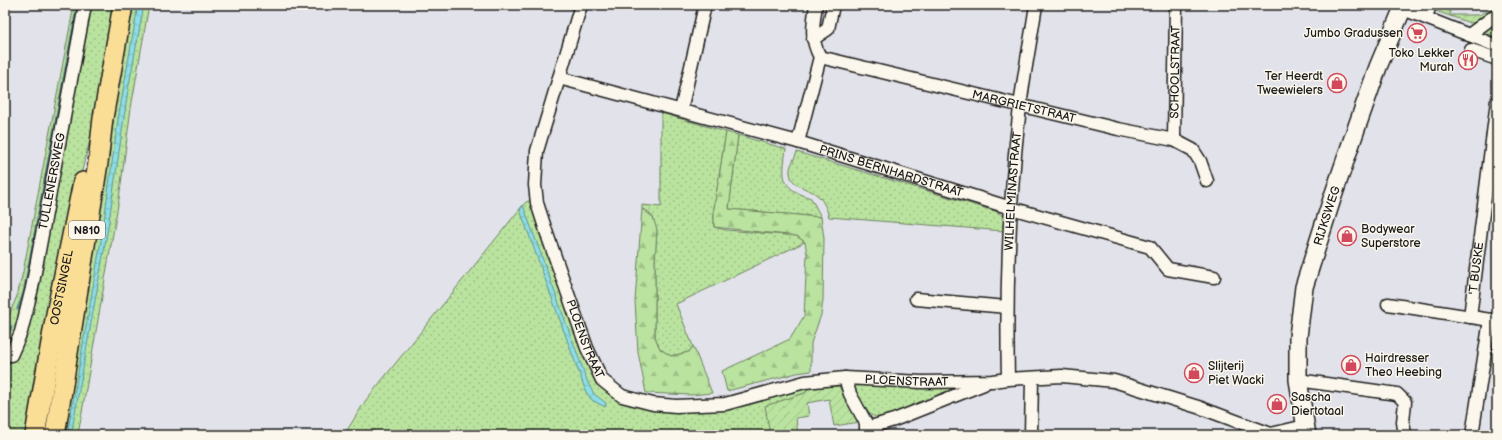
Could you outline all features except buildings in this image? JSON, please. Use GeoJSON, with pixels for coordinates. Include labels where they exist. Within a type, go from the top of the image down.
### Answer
{"type":"FeatureCollection","features":[{"type":"Feature","properties":{"kind":"main road","name":"OOSTSINGEL"},"geometry":{"type":"LineString","coordinates":[[55,435],[98,163],[103,118],[123,5]]}},
{"type":"Feature","properties":{"kind":"main road","name":"OOSTSINGEL"},"geometry":{"type":"LineString","coordinates":[[35,435],[56,314],[76,214],[88,162],[103,118]]}},
{"type":"Feature","properties":{"kind":"street","name":"TULLENERSWEG"},"geometry":{"type":"LineString","coordinates":[[11,355],[21,332],[32,288],[85,5]]}},
{"type":"Feature","properties":{"kind":"street","name":"PLOENSTRAAT"},"geometry":{"type":"LineString","coordinates":[[581,5],[537,151],[534,167],[537,203],[585,342],[602,380],[622,396],[653,404],[676,406],[726,404],[805,382],[845,378],[922,382],[992,381],[1008,378],[1062,376],[1114,382],[1201,408],[1271,434],[1306,431]]}},
{"type":"Feature","properties":{"kind":"street"},"geometry":{"type":"LineString","coordinates":[[681,110],[705,5]]}},
{"type":"Feature","properties":{"kind":"street"},"geometry":{"type":"LineString","coordinates":[[798,142],[820,57],[814,46],[812,29],[816,5]]}},
{"type":"Feature","properties":{"kind":"street"},"geometry":{"type":"LineString","coordinates":[[813,39],[828,29],[833,5]]}},
{"type":"Feature","properties":{"kind":"street","name":"WILHELMINASTRAAT"},"geometry":{"type":"LineString","coordinates":[[1008,378],[1007,308],[1010,208],[1020,106],[1036,5]]}},
{"type":"Feature","properties":{"kind":"street","name":"SCHOOLSTRAAT"},"geometry":{"type":"LineString","coordinates":[[1174,140],[1176,5]]}},
{"type":"Feature","properties":{"kind":"street"},"geometry":{"type":"LineString","coordinates":[[1426,18],[1430,5]]}},
{"type":"Feature","properties":{"kind":"street"},"geometry":{"type":"LineString","coordinates":[[1403,7],[1426,18],[1497,46]]}},
{"type":"Feature","properties":{"kind":"street","name":"RIJKSWEG"},"geometry":{"type":"LineString","coordinates":[[1306,431],[1298,380],[1298,337],[1304,287],[1344,164],[1378,67],[1403,7]]}},
{"type":"Feature","properties":{"kind":"street"},"geometry":{"type":"LineString","coordinates":[[1469,35],[1497,14]]}},
{"type":"Feature","properties":{"kind":"street"},"geometry":{"type":"LineString","coordinates":[[1471,50],[1497,59]]}},
{"type":"Feature","properties":{"kind":"street","name":"MARGRIETSTRAAT"},"geometry":{"type":"LineString","coordinates":[[820,57],[1118,129],[1174,140],[1193,150],[1200,162],[1207,182]]}},
{"type":"Feature","properties":{"kind":"street","name":"PRINS BERNHARDSTRAAT"},"geometry":{"type":"LineString","coordinates":[[559,78],[798,142],[1010,208],[1150,247],[1168,269],[1214,277]]}},
{"type":"Feature","properties":{"kind":"street","name":"'T BUSKE"},"geometry":{"type":"LineString","coordinates":[[1470,317],[1497,101]]}},
{"type":"Feature","properties":{"kind":"street"},"geometry":{"type":"LineString","coordinates":[[916,300],[1007,308]]}},
{"type":"Feature","properties":{"kind":"street"},"geometry":{"type":"LineString","coordinates":[[1388,304],[1493,320],[1472,435]]}},
{"type":"Feature","properties":{"kind":"street"},"geometry":{"type":"LineString","coordinates":[[845,378],[850,394],[860,410],[867,431]]}},
{"type":"Feature","properties":{"kind":"street"},"geometry":{"type":"LineString","coordinates":[[1031,435],[1032,378]]}},
{"type":"Feature","properties":{"kind":"street"},"geometry":{"type":"LineString","coordinates":[[1298,380],[1397,394],[1405,402],[1403,422],[1405,435]]}},
{"type":"Feature","properties":{"kind":"street","name":"PLOENSTRAAT"},"geometry":{"type":"LineString","coordinates":[[867,431],[992,381]]}},
{"type":"Feature","properties":{"kind":"green space"},"geometry":{"type":"Polygon","coordinates":[[[74,5],[84,5],[33,274],[9,353],[5,360],[5,325],[17,296],[23,272],[74,5]]]}},
{"type":"Feature","properties":{"kind":"green space"},"geometry":{"type":"Polygon","coordinates":[[[89,5],[117,5],[98,110],[80,178],[26,435],[5,435],[5,370],[12,359],[89,5]]]}},
{"type":"Feature","properties":{"kind":"green space"},"geometry":{"type":"Polygon","coordinates":[[[130,5],[149,5],[131,108],[119,199],[78,435],[60,435],[130,5]]]}},
{"type":"Feature","properties":{"kind":"green space"},"geometry":{"type":"Polygon","coordinates":[[[1435,5],[1450,5],[1450,15],[1480,15],[1483,12],[1489,12],[1489,5],[1497,5],[1497,9],[1477,22],[1470,23],[1433,10],[1435,5]]]}},
{"type":"Feature","properties":{"kind":"green space"},"geometry":{"type":"Polygon","coordinates":[[[1497,17],[1497,34],[1494,38],[1484,30],[1497,17]]]}},
{"type":"Feature","properties":{"kind":"green space"},"geometry":{"type":"Polygon","coordinates":[[[661,113],[726,132],[714,208],[714,227],[726,230],[797,236],[805,242],[676,304],[693,346],[689,352],[671,356],[660,349],[655,337],[655,261],[657,230],[649,212],[642,209],[642,205],[661,207],[661,113]]]}},
{"type":"Feature","properties":{"kind":"green space"},"geometry":{"type":"Polygon","coordinates":[[[726,132],[738,135],[729,209],[821,217],[824,238],[823,300],[821,315],[811,343],[811,371],[797,373],[727,391],[722,371],[790,339],[804,316],[807,254],[805,242],[797,236],[714,227],[714,208],[726,132]]]}},
{"type":"Feature","properties":{"kind":"green space"},"geometry":{"type":"Polygon","coordinates":[[[738,135],[786,149],[784,167],[785,181],[793,190],[811,198],[821,217],[729,209],[738,135]]]}},
{"type":"Feature","properties":{"kind":"green space"},"geometry":{"type":"Polygon","coordinates":[[[797,152],[998,212],[1005,218],[1004,231],[829,217],[819,197],[813,192],[799,186],[790,176],[790,168],[797,152]]]}},
{"type":"Feature","properties":{"kind":"green space"},"geometry":{"type":"Polygon","coordinates":[[[532,200],[599,382],[677,410],[783,390],[838,383],[842,385],[858,417],[847,402],[839,386],[809,387],[805,393],[766,406],[770,435],[344,435],[366,400],[523,205],[532,200]]]}},
{"type":"Feature","properties":{"kind":"green space"},"geometry":{"type":"Polygon","coordinates":[[[642,209],[653,217],[657,230],[655,261],[655,337],[660,349],[671,356],[689,352],[693,346],[712,393],[691,395],[646,393],[638,352],[635,301],[642,209]]]}},
{"type":"Feature","properties":{"kind":"green space"},"geometry":{"type":"Polygon","coordinates":[[[853,385],[950,388],[960,386],[962,389],[891,416],[875,417],[866,411],[862,406],[853,385]]]}},
{"type":"Feature","properties":{"kind":"green space"},"geometry":{"type":"Polygon","coordinates":[[[839,386],[860,422],[834,426],[829,399],[807,403],[809,416],[796,418],[798,435],[770,435],[765,406],[805,393],[809,387],[839,386]]]}},
{"type":"Feature","properties":{"kind":"water"},"geometry":{"type":"Polygon","coordinates":[[[138,5],[144,5],[128,90],[108,228],[72,430],[68,430],[102,235],[118,120],[138,5]]]}},
{"type":"Feature","properties":{"kind":"water"},"geometry":{"type":"Polygon","coordinates":[[[523,205],[588,383],[594,394],[606,403],[605,407],[592,400],[586,392],[520,210],[523,205]]]}},
{"type":"Feature","properties":{"kind":"waterway"},"geometry":{"type":"LineString","coordinates":[[18,309],[24,294],[78,5]]}},
{"type":"Feature","properties":{"kind":"waterway"},"geometry":{"type":"LineString","coordinates":[[5,340],[11,327]]}},
{"type":"Feature","properties":{"kind":"place","name":"Jumbo Gradussen"},"geometry":{"type":"Point","coordinates":[1417,33]}},
{"type":"Feature","properties":{"kind":"place","name":"Toko Lekker Murah"},"geometry":{"type":"Point","coordinates":[1468,60]}},
{"type":"Feature","properties":{"kind":"place","name":"Ter Heerdt Tweewielers"},"geometry":{"type":"Point","coordinates":[1337,83]}},
{"type":"Feature","properties":{"kind":"place","name":"Bodywear Superstore"},"geometry":{"type":"Point","coordinates":[1347,236]}},
{"type":"Feature","properties":{"kind":"place","name":"Hairdresser Theo Heebing"},"geometry":{"type":"Point","coordinates":[1351,365]}},
{"type":"Feature","properties":{"kind":"place","name":"Slijterij Piet Wacki"},"geometry":{"type":"Point","coordinates":[1194,373]}},
{"type":"Feature","properties":{"kind":"place","name":"Sascha Diertotaal"},"geometry":{"type":"Point","coordinates":[1277,404]}}]}
